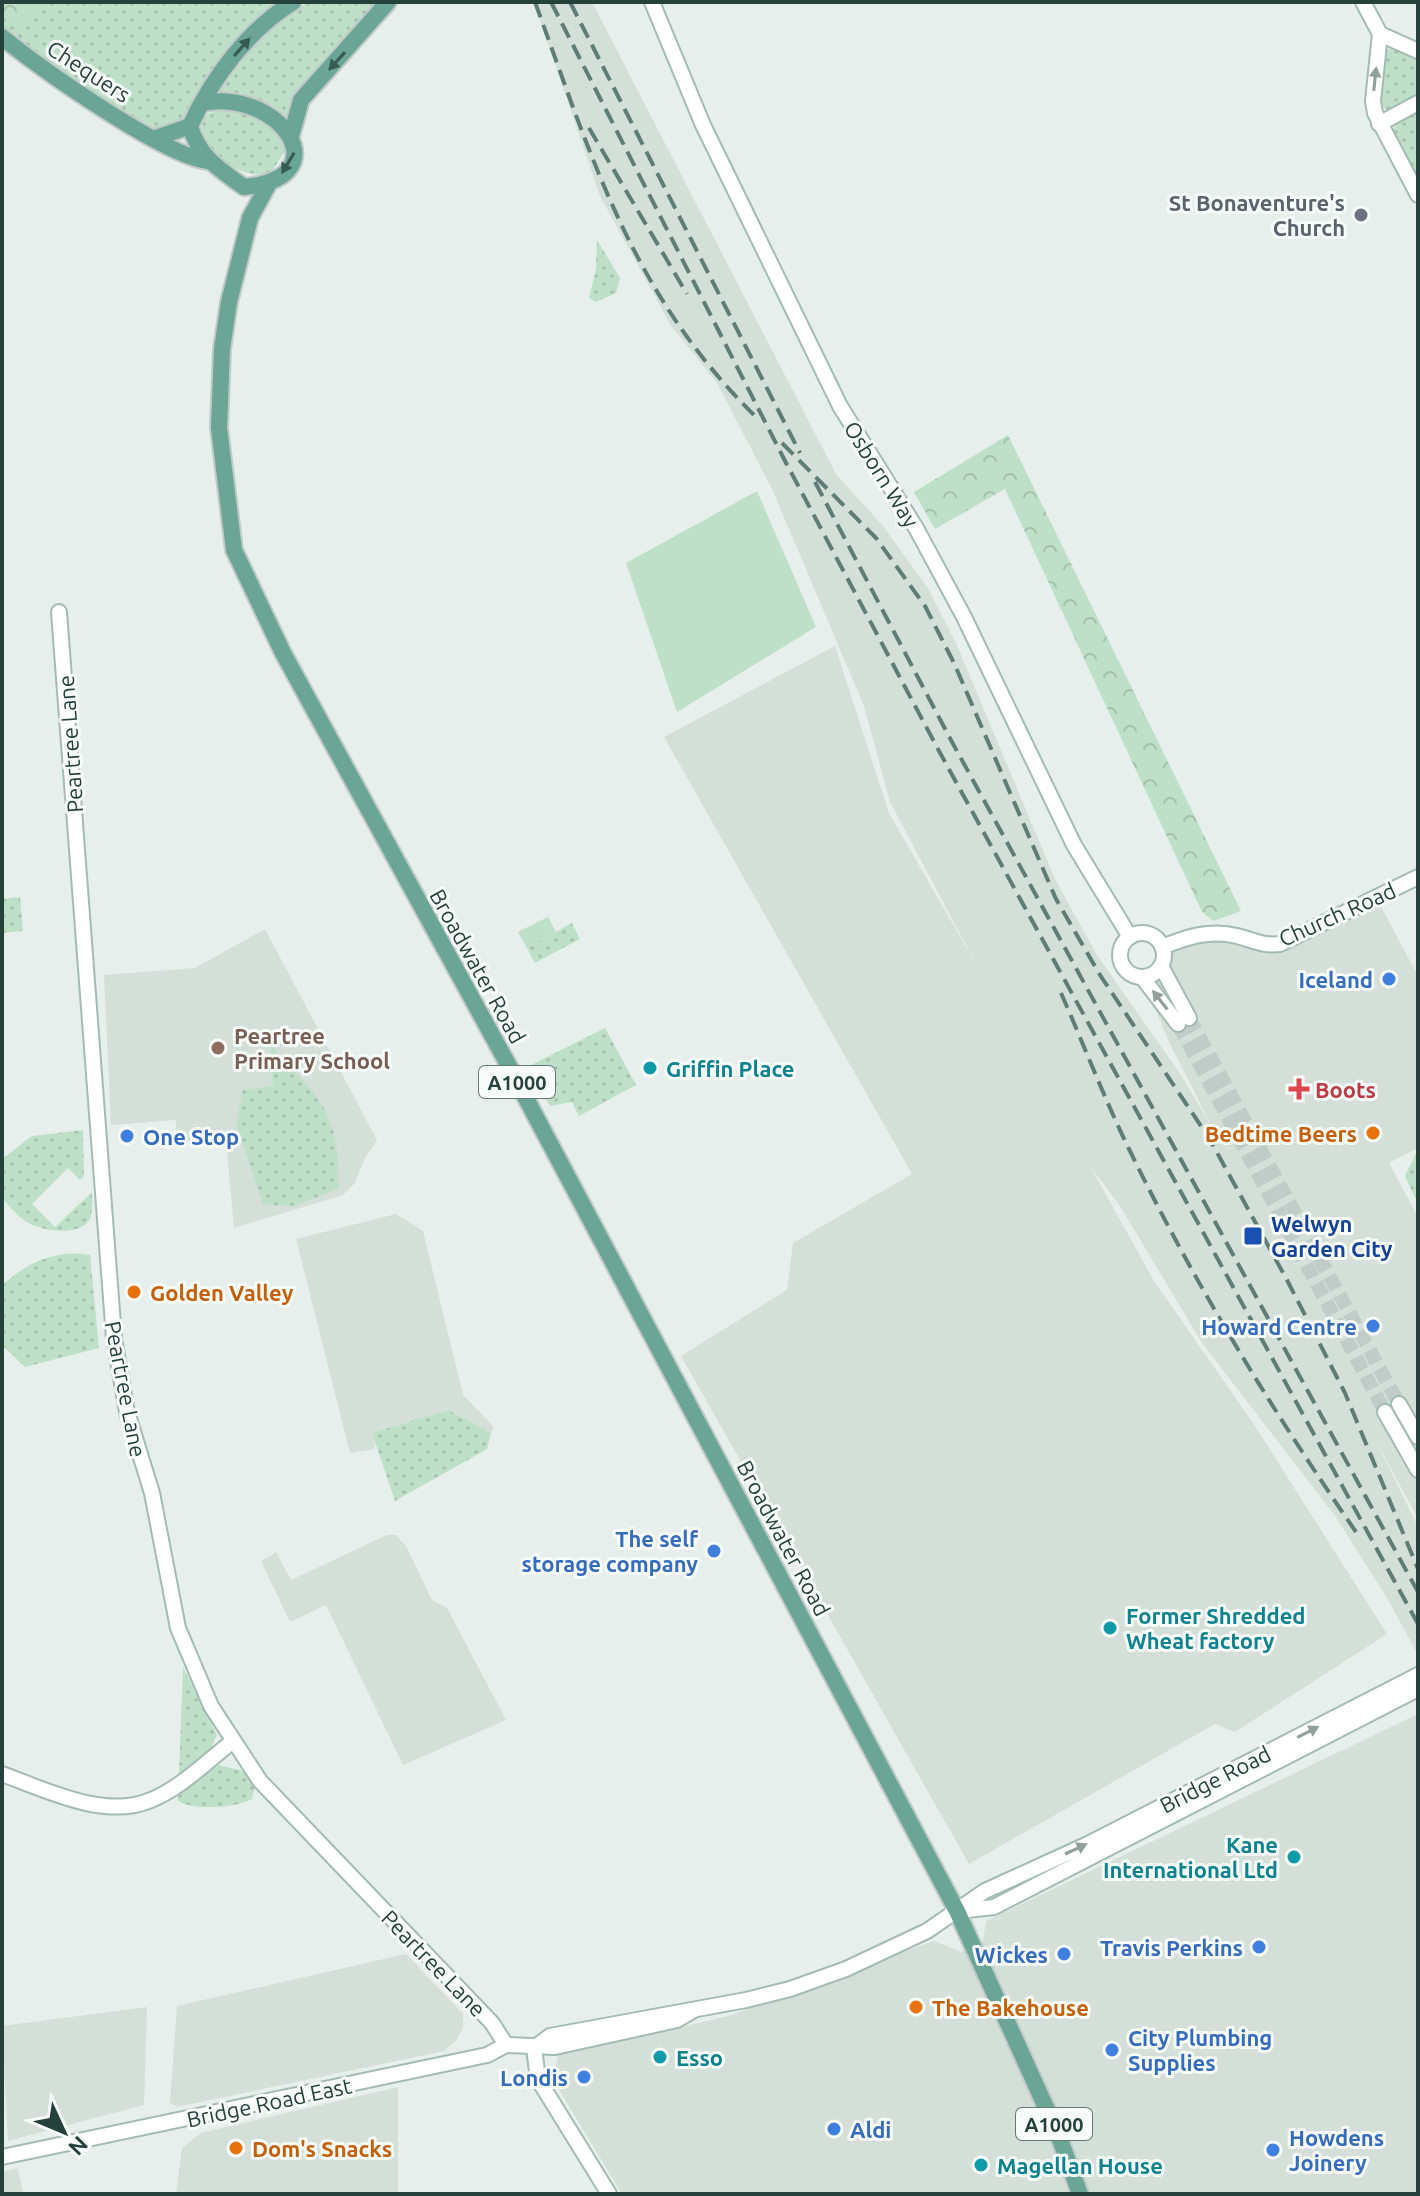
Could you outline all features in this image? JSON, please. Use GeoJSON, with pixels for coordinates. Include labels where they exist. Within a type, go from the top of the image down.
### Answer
{"type":"FeatureCollection","features":[{"type":"Feature","properties":{"kind":"main road"},"geometry":{"type":"LineString","coordinates":[[156,138],[190,126],[239,50],[264,24],[293,2]]}},
{"type":"Feature","properties":{"kind":"main road"},"geometry":{"type":"LineString","coordinates":[[203,103],[238,100],[274,119],[291,136],[301,100],[388,2]]}},
{"type":"Feature","properties":{"kind":"main road","name":"Chequers"},"geometry":{"type":"LineString","coordinates":[[2,37],[56,77],[190,159],[208,161]]}},
{"type":"Feature","properties":{"kind":"main road"},"geometry":{"type":"LineString","coordinates":[[190,126],[199,151],[208,161],[244,187],[268,185]]}},
{"type":"Feature","properties":{"kind":"main road","name":"A1000"},"geometry":{"type":"LineString","coordinates":[[268,185],[288,169],[293,159],[291,136]]}},
{"type":"Feature","properties":{"kind":"main road","name":"Broadwater Road"},"geometry":{"type":"LineString","coordinates":[[268,185],[250,218],[229,302],[218,391],[223,477],[234,550],[283,653],[510,1068],[957,1911]]}},
{"type":"Feature","properties":{"kind":"main road","name":"Broadwater Road"},"geometry":{"type":"LineString","coordinates":[[244,187],[250,218]]}},
{"type":"Feature","properties":{"kind":"main road","name":"A1000"},"geometry":{"type":"LineString","coordinates":[[957,1911],[1058,2134],[1080,2194]]}},
{"type":"Feature","properties":{"kind":"street","name":"Osborn Way"},"geometry":{"type":"LineString","coordinates":[[652,2],[703,125],[833,392],[916,528],[964,617],[1074,845],[1130,937]]}},
{"type":"Feature","properties":{"kind":"street"},"geometry":{"type":"LineString","coordinates":[[1363,2],[1380,34],[1373,101],[1379,124],[1418,195]]}},
{"type":"Feature","properties":{"kind":"street"},"geometry":{"type":"LineString","coordinates":[[1380,34],[1418,51]]}},
{"type":"Feature","properties":{"kind":"street"},"geometry":{"type":"LineString","coordinates":[[1379,124],[1418,103]]}},
{"type":"Feature","properties":{"kind":"street","name":"Peartree Lane"},"geometry":{"type":"LineString","coordinates":[[59,612],[116,1349],[127,1412],[153,1500],[153,1516],[178,1628],[198,1680],[232,1742],[260,1781],[492,2023],[506,2045]]}},
{"type":"Feature","properties":{"kind":"street","name":"Church Road"},"geometry":{"type":"LineString","coordinates":[[1162,947],[1191,936],[1216,932],[1262,946],[1280,944],[1418,877]]}},
{"type":"Feature","properties":{"kind":"street"},"geometry":{"type":"LineString","coordinates":[[1149,934],[1162,947],[1161,966],[1183,1021],[1142,977],[1129,972],[1121,961],[1122,948],[1130,937],[1149,934]]}},
{"type":"Feature","properties":{"kind":"street"},"geometry":{"type":"LineString","coordinates":[[1142,977],[1153,974],[1161,966]]}},
{"type":"Feature","properties":{"kind":"street"},"geometry":{"type":"LineString","coordinates":[[1399,1404],[1418,1437]]}},
{"type":"Feature","properties":{"kind":"street"},"geometry":{"type":"LineString","coordinates":[[1385,1412],[1418,1470]]}},
{"type":"Feature","properties":{"kind":"street","name":"Bridge Road"},"geometry":{"type":"LineString","coordinates":[[957,1911],[985,1891],[1088,1844],[1416,1681]]}},
{"type":"Feature","properties":{"kind":"street"},"geometry":{"type":"LineString","coordinates":[[2,1774],[55,1794],[108,1806],[132,1806],[165,1793],[232,1742]]}},
{"type":"Feature","properties":{"kind":"street"},"geometry":{"type":"LineString","coordinates":[[609,2194],[538,2079],[534,2048],[550,2036],[790,1989],[846,1969],[927,1931],[957,1911]]}},
{"type":"Feature","properties":{"kind":"street","name":"Bridge Road East"},"geometry":{"type":"LineString","coordinates":[[2,2157],[487,2055],[506,2045],[534,2048]]}},
{"type":"Feature","properties":{"kind":"shaded area"},"geometry":{"type":"Polygon","coordinates":[[[534,2],[592,2],[836,474],[883,526],[929,590],[956,643],[1055,879],[1097,955],[1181,1075],[1212,1127],[1169,1042],[1142,977],[1161,966],[1162,947],[1191,936],[1262,946],[1376,897],[1418,976],[1418,1148],[1389,1163],[1418,1217],[1418,1519],[1374,1437],[1418,1527],[1418,1655],[1390,1603],[1336,1517],[1202,1343],[1120,1206],[1090,1166],[1154,1281],[1255,1426],[1387,1634],[1235,1732],[1215,1724],[969,1864],[681,1356],[787,1290],[793,1243],[912,1174],[664,737],[835,646],[889,813],[977,966],[890,802],[864,706],[772,489],[717,383],[670,324],[600,196],[534,2]]]}},
{"type":"Feature","properties":{"kind":"shaded area","name":"Peartree Primary School"},"geometry":{"type":"Polygon","coordinates":[[[265,929],[377,1140],[365,1158],[355,1183],[343,1195],[234,1228],[226,1140],[177,1142],[176,1120],[111,1125],[104,975],[195,968],[265,929]]]}},
{"type":"Feature","properties":{"kind":"shaded area"},"geometry":{"type":"Polygon","coordinates":[[[396,1214],[423,1231],[463,1395],[494,1427],[491,1433],[448,1410],[373,1433],[375,1449],[350,1453],[296,1239],[396,1214]]]}},
{"type":"Feature","properties":{"kind":"shaded area"},"geometry":{"type":"Polygon","coordinates":[[[387,1535],[396,1535],[406,1546],[432,1600],[447,1608],[506,1720],[403,1765],[326,1605],[290,1622],[261,1561],[276,1552],[291,1580],[387,1535]]]}},
{"type":"Feature","properties":{"kind":"shaded area"},"geometry":{"type":"Polygon","coordinates":[[[1418,1714],[1418,2194],[622,2194],[553,2080],[558,2055],[728,2016],[934,1941],[961,1952],[983,1941],[986,1921],[1418,1714]]]}},
{"type":"Feature","properties":{"kind":"shaded area"},"geometry":{"type":"Polygon","coordinates":[[[406,1954],[463,2014],[463,2028],[456,2041],[444,2051],[177,2107],[170,2103],[177,2006],[406,1954]]]}},
{"type":"Feature","properties":{"kind":"shaded area"},"geometry":{"type":"Polygon","coordinates":[[[147,2007],[144,2105],[8,2141],[2,2026],[147,2007]]]}},
{"type":"Feature","properties":{"kind":"shaded area"},"geometry":{"type":"Polygon","coordinates":[[[398,2087],[398,2194],[176,2194],[182,2148],[201,2133],[398,2087]]]}},
{"type":"Feature","properties":{"kind":"shaded area"},"geometry":{"type":"Polygon","coordinates":[[[18,2168],[23,2194],[2,2194],[2,2172],[18,2168]]]}},
{"type":"Feature","properties":{"kind":"green space"},"geometry":{"type":"Polygon","coordinates":[[[2,2],[279,2],[196,97],[182,120],[156,138],[2,37],[2,2]]]}},
{"type":"Feature","properties":{"kind":"green space"},"geometry":{"type":"Polygon","coordinates":[[[2,2],[39,2],[31,20],[20,23],[2,15],[2,2]]]}},
{"type":"Feature","properties":{"kind":"green space"},"geometry":{"type":"Polygon","coordinates":[[[308,2],[377,2],[293,101],[286,118],[241,93],[219,92],[262,34],[308,2]]]}},
{"type":"Feature","properties":{"kind":"green space"},"geometry":{"type":"Polygon","coordinates":[[[1395,46],[1418,58],[1418,98],[1388,111],[1379,104],[1383,52],[1395,46]]]}},
{"type":"Feature","properties":{"kind":"green space"},"geometry":{"type":"Polygon","coordinates":[[[236,107],[278,130],[286,149],[271,173],[259,175],[231,167],[208,148],[202,125],[209,113],[236,107]]]}},
{"type":"Feature","properties":{"kind":"green space"},"geometry":{"type":"Polygon","coordinates":[[[1418,109],[1418,185],[1393,138],[1393,132],[1397,123],[1418,109]]]}},
{"type":"Feature","properties":{"kind":"green space"},"geometry":{"type":"Polygon","coordinates":[[[597,240],[620,278],[616,293],[596,302],[589,298],[596,269],[597,240]]]}},
{"type":"Feature","properties":{"kind":"green space"},"geometry":{"type":"Polygon","coordinates":[[[1008,435],[1241,911],[1213,921],[1202,912],[1005,489],[935,529],[914,492],[1008,435]]]}},
{"type":"Feature","properties":{"kind":"green space"},"geometry":{"type":"Polygon","coordinates":[[[757,491],[816,627],[677,712],[626,563],[757,491]]]}},
{"type":"Feature","properties":{"kind":"green space"},"geometry":{"type":"Polygon","coordinates":[[[20,897],[23,931],[2,933],[2,899],[20,897]]]}},
{"type":"Feature","properties":{"kind":"green space"},"geometry":{"type":"Polygon","coordinates":[[[548,917],[556,932],[527,948],[518,932],[548,917]]]}},
{"type":"Feature","properties":{"kind":"green space"},"geometry":{"type":"Polygon","coordinates":[[[572,923],[580,939],[535,963],[527,948],[572,923]]]}},
{"type":"Feature","properties":{"kind":"green space"},"geometry":{"type":"Polygon","coordinates":[[[605,1028],[636,1085],[579,1116],[572,1102],[550,1106],[527,1067],[605,1028]]]}},
{"type":"Feature","properties":{"kind":"green space"},"geometry":{"type":"Polygon","coordinates":[[[270,1044],[323,1107],[335,1140],[338,1161],[339,1188],[292,1207],[263,1204],[236,1124],[243,1090],[273,1086],[270,1044]]]}},
{"type":"Feature","properties":{"kind":"green space"},"geometry":{"type":"Polygon","coordinates":[[[83,1130],[84,1177],[80,1180],[68,1168],[32,1204],[55,1227],[92,1192],[89,1220],[81,1227],[65,1231],[25,1221],[2,1198],[2,1159],[32,1136],[83,1130]]]}},
{"type":"Feature","properties":{"kind":"green space"},"geometry":{"type":"Polygon","coordinates":[[[1418,1149],[1418,1204],[1405,1176],[1418,1149]]]}},
{"type":"Feature","properties":{"kind":"green space"},"geometry":{"type":"Polygon","coordinates":[[[66,1254],[90,1255],[99,1348],[25,1367],[2,1345],[2,1286],[42,1260],[66,1254]]]}},
{"type":"Feature","properties":{"kind":"green space"},"geometry":{"type":"Polygon","coordinates":[[[448,1410],[491,1433],[487,1449],[395,1501],[372,1433],[448,1410]]]}},
{"type":"Feature","properties":{"kind":"green space"},"geometry":{"type":"Polygon","coordinates":[[[183,1667],[217,1735],[210,1750],[179,1774],[183,1667]]]}},
{"type":"Feature","properties":{"kind":"green space"},"geometry":{"type":"Polygon","coordinates":[[[219,1765],[243,1771],[255,1786],[252,1799],[214,1807],[193,1806],[177,1800],[179,1790],[219,1765]]]}},
{"type":"Feature","properties":{"kind":"tunnel"},"geometry":{"type":"LineString","coordinates":[[1189,1018],[1399,1404]]}},
{"type":"Feature","properties":{"kind":"tunnel"},"geometry":{"type":"LineString","coordinates":[[1178,1024],[1385,1412]]}},
{"type":"Feature","properties":{"kind":"railway"},"geometry":{"type":"LineString","coordinates":[[535,2],[598,171],[647,274],[677,323],[713,371],[756,417]]}},
{"type":"Feature","properties":{"kind":"railway"},"geometry":{"type":"LineString","coordinates":[[551,2],[784,459],[939,751],[1418,1624]]}},
{"type":"Feature","properties":{"kind":"railway"},"geometry":{"type":"LineString","coordinates":[[570,2],[800,453]]}},
{"type":"Feature","properties":{"kind":"railway"},"geometry":{"type":"LineString","coordinates":[[589,128],[687,294]]}},
{"type":"Feature","properties":{"kind":"railway"},"geometry":{"type":"LineString","coordinates":[[782,443],[876,538],[925,606],[954,663],[1056,899],[1100,975],[1209,1138],[1287,1280],[1345,1393],[1418,1569]]}},
{"type":"Feature","properties":{"kind":"railway"},"geometry":{"type":"LineString","coordinates":[[815,482],[952,742],[1418,1592]]}},
{"type":"Feature","properties":{"kind":"railway"},"geometry":{"type":"LineString","coordinates":[[1061,993],[1120,1130],[1180,1248],[1264,1393],[1356,1532]]}},
{"type":"Feature","properties":{"kind":"place","name":"St Bonaventure's Church"},"geometry":{"type":"Point","coordinates":[1361,215]}},
{"type":"Feature","properties":{"kind":"place","name":"Iceland"},"geometry":{"type":"Point","coordinates":[1389,979]}},
{"type":"Feature","properties":{"kind":"place","name":"Peartree Primary School"},"geometry":{"type":"Point","coordinates":[218,1048]}},
{"type":"Feature","properties":{"kind":"place","name":"Griffin Place"},"geometry":{"type":"Point","coordinates":[650,1068]}},
{"type":"Feature","properties":{"kind":"place","name":"Boots"},"geometry":{"type":"Point","coordinates":[1299,1089]}},
{"type":"Feature","properties":{"kind":"place","name":"Bedtime Beers"},"geometry":{"type":"Point","coordinates":[1373,1133]}},
{"type":"Feature","properties":{"kind":"place","name":"One Stop"},"geometry":{"type":"Point","coordinates":[127,1136]}},
{"type":"Feature","properties":{"kind":"place","name":"Welwyn Garden City"},"geometry":{"type":"Point","coordinates":[1253,1236]}},
{"type":"Feature","properties":{"kind":"place","name":"Golden Valley"},"geometry":{"type":"Point","coordinates":[134,1292]}},
{"type":"Feature","properties":{"kind":"place","name":"Howard Centre"},"geometry":{"type":"Point","coordinates":[1373,1326]}},
{"type":"Feature","properties":{"kind":"place","name":"The self storage company"},"geometry":{"type":"Point","coordinates":[714,1551]}},
{"type":"Feature","properties":{"kind":"place","name":"Former Shredded Wheat factory"},"geometry":{"type":"Point","coordinates":[1110,1628]}},
{"type":"Feature","properties":{"kind":"place","name":"Kane International Ltd"},"geometry":{"type":"Point","coordinates":[1294,1857]}},
{"type":"Feature","properties":{"kind":"place","name":"Travis Perkins"},"geometry":{"type":"Point","coordinates":[1259,1947]}},
{"type":"Feature","properties":{"kind":"place","name":"Wickes"},"geometry":{"type":"Point","coordinates":[1064,1954]}},
{"type":"Feature","properties":{"kind":"place","name":"The Bakehouse"},"geometry":{"type":"Point","coordinates":[916,2007]}},
{"type":"Feature","properties":{"kind":"place","name":"City Plumbing Supplies"},"geometry":{"type":"Point","coordinates":[1112,2050]}},
{"type":"Feature","properties":{"kind":"place","name":"Esso"},"geometry":{"type":"Point","coordinates":[660,2057]}},
{"type":"Feature","properties":{"kind":"place","name":"Londis"},"geometry":{"type":"Point","coordinates":[584,2077]}},
{"type":"Feature","properties":{"kind":"place","name":"Aldi"},"geometry":{"type":"Point","coordinates":[834,2129]}},
{"type":"Feature","properties":{"kind":"place","name":"Dom's Snacks"},"geometry":{"type":"Point","coordinates":[236,2148]}},
{"type":"Feature","properties":{"kind":"place","name":"Howdens Joinery"},"geometry":{"type":"Point","coordinates":[1273,2150]}},
{"type":"Feature","properties":{"kind":"place","name":"Magellan House"},"geometry":{"type":"Point","coordinates":[981,2165]}}]}
